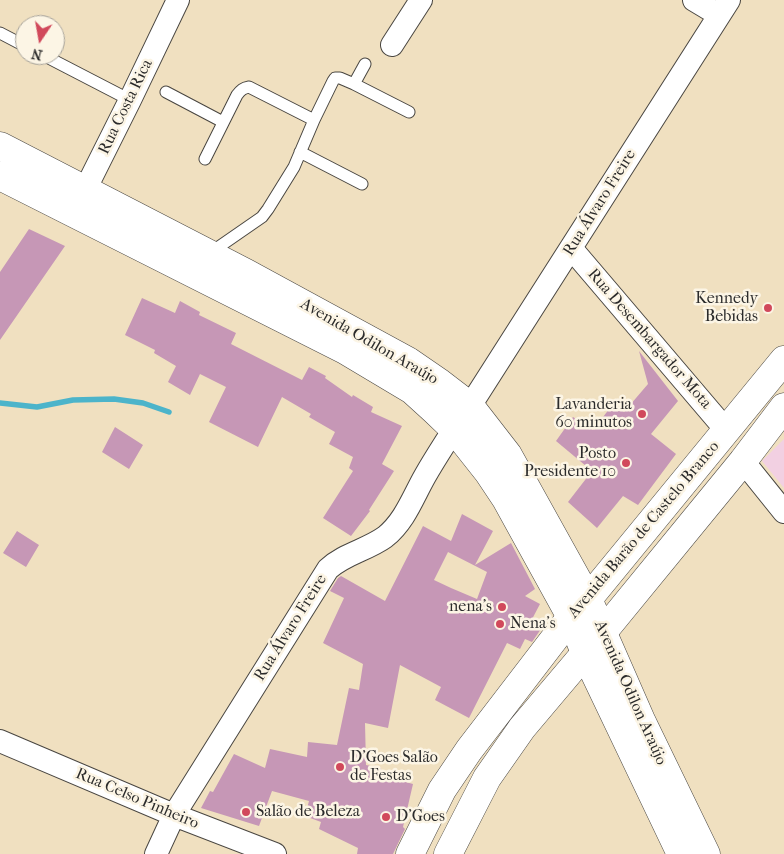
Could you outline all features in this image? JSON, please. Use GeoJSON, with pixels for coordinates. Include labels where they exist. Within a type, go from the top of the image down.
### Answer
{"type":"FeatureCollection","features":[{"type":"Feature","properties":{"kind":"main road","name":"Avenida Odilon Araújo"},"geometry":{"type":"LineString","coordinates":[[0,146],[246,273],[408,361],[470,406],[508,455],[579,608],[584,654],[681,854]]}},
{"type":"Feature","properties":{"kind":"main road","name":"Avenida Odilon Araújo"},"geometry":{"type":"LineString","coordinates":[[0,176],[345,350],[412,390],[454,429],[488,472],[579,608],[603,632],[642,720],[706,854]]}},
{"type":"Feature","properties":{"kind":"main road","name":"Avenida Barão de Castelo Branco"},"geometry":{"type":"LineString","coordinates":[[410,854],[442,790],[469,750],[579,608],[784,360]]}},
{"type":"Feature","properties":{"kind":"main road","name":"Avenida Barão de Castelo Branco"},"geometry":{"type":"LineString","coordinates":[[584,654],[743,461],[784,407]]}},
{"type":"Feature","properties":{"kind":"main road"},"geometry":{"type":"LineString","coordinates":[[448,854],[487,778],[522,728],[584,654]]}},
{"type":"Feature","properties":{"kind":"street","name":"Rua Costa Rica"},"geometry":{"type":"LineString","coordinates":[[73,214],[178,0]]}},
{"type":"Feature","properties":{"kind":"street"},"geometry":{"type":"LineString","coordinates":[[392,45],[421,0]]}},
{"type":"Feature","properties":{"kind":"street"},"geometry":{"type":"LineString","coordinates":[[694,0],[724,8]]}},
{"type":"Feature","properties":{"kind":"street","name":"Rua Álvaro Freire"},"geometry":{"type":"LineString","coordinates":[[470,406],[724,8]]}},
{"type":"Feature","properties":{"kind":"street","name":"Rua Desembargador Mota"},"geometry":{"type":"LineString","coordinates":[[571,248],[726,430]]}},
{"type":"Feature","properties":{"kind":"street","name":"Rua Álvaro Freire"},"geometry":{"type":"LineString","coordinates":[[156,854],[174,815],[328,569],[336,562],[386,536],[398,524],[406,514],[425,476],[454,429]]}},
{"type":"Feature","properties":{"kind":"street"},"geometry":{"type":"LineString","coordinates":[[743,461],[784,512]]}},
{"type":"Feature","properties":{"kind":"street","name":"Rua Celso Pinheiro"},"geometry":{"type":"LineString","coordinates":[[0,741],[174,815],[275,854]]}},
{"type":"Feature","properties":{"kind":"lane"},"geometry":{"type":"LineString","coordinates":[[0,33],[15,41]]}},
{"type":"Feature","properties":{"kind":"lane"},"geometry":{"type":"LineString","coordinates":[[354,84],[365,64]]}},
{"type":"Feature","properties":{"kind":"lane"},"geometry":{"type":"LineString","coordinates":[[62,65],[130,100]]}},
{"type":"Feature","properties":{"kind":"lane"},"geometry":{"type":"LineString","coordinates":[[209,254],[262,217],[268,209],[294,167],[314,120],[335,78],[340,78],[354,84],[409,112]]}},
{"type":"Feature","properties":{"kind":"lane"},"geometry":{"type":"LineString","coordinates":[[205,159],[241,90],[249,87],[314,120]]}},
{"type":"Feature","properties":{"kind":"lane"},"geometry":{"type":"LineString","coordinates":[[166,92],[223,122]]}},
{"type":"Feature","properties":{"kind":"lane"},"geometry":{"type":"LineString","coordinates":[[300,152],[362,184]]}},
{"type":"Feature","properties":{"kind":"shaded area"},"geometry":{"type":"Polygon","coordinates":[[[784,439],[784,488],[762,461],[784,439]]]}},
{"type":"Feature","properties":{"kind":"building"},"geometry":{"type":"Polygon","coordinates":[[[29,229],[65,246],[0,340],[0,272],[29,229]]]}},
{"type":"Feature","properties":{"kind":"building"},"geometry":{"type":"Polygon","coordinates":[[[142,298],[175,313],[180,301],[200,312],[199,315],[236,333],[231,344],[302,380],[309,367],[326,376],[325,378],[352,397],[353,395],[373,407],[371,412],[402,426],[382,464],[394,471],[370,511],[351,536],[323,518],[353,471],[349,468],[353,457],[329,444],[335,432],[309,417],[311,414],[282,397],[258,447],[209,422],[226,387],[200,374],[190,395],[168,382],[176,366],[154,353],[155,350],[125,335],[142,298]]]}},
{"type":"Feature","properties":{"kind":"building","name":"Posto Presidente 10"},"geometry":{"type":"Polygon","coordinates":[[[639,351],[678,401],[651,434],[676,454],[638,505],[623,496],[597,528],[568,502],[592,471],[556,441],[573,417],[593,430],[613,404],[624,412],[648,384],[639,351]]]}},
{"type":"Feature","properties":{"kind":"building"},"geometry":{"type":"Polygon","coordinates":[[[115,427],[143,445],[129,469],[102,452],[115,427]]]}},
{"type":"Feature","properties":{"kind":"building"},"geometry":{"type":"Polygon","coordinates":[[[462,514],[493,531],[475,565],[511,543],[535,589],[525,596],[540,604],[530,623],[541,629],[532,642],[525,639],[520,649],[507,643],[469,718],[435,700],[441,687],[400,665],[388,728],[365,723],[366,765],[381,768],[380,775],[413,784],[403,827],[405,829],[393,854],[357,854],[358,848],[319,829],[321,822],[305,816],[309,801],[272,791],[259,826],[201,808],[210,791],[213,792],[234,754],[265,768],[270,749],[307,757],[308,742],[337,745],[349,688],[359,690],[363,664],[323,643],[344,598],[330,591],[338,578],[341,576],[385,601],[423,526],[451,541],[462,514]],[[448,552],[434,580],[477,599],[487,572],[448,552]]]}},
{"type":"Feature","properties":{"kind":"building"},"geometry":{"type":"Polygon","coordinates":[[[17,531],[39,545],[26,567],[3,553],[17,531]]]}},
{"type":"Feature","properties":{"kind":"waterway"},"geometry":{"type":"LineString","coordinates":[[0,403],[37,407],[73,400],[114,399],[143,403],[169,412]]}},
{"type":"Feature","properties":{"kind":"place","name":"Kennedy Bebidas"},"geometry":{"type":"Point","coordinates":[768,308]}},
{"type":"Feature","properties":{"kind":"place","name":"Lavanderia 60 minutos"},"geometry":{"type":"Point","coordinates":[642,414]}},
{"type":"Feature","properties":{"kind":"place","name":"Posto Presidente 10"},"geometry":{"type":"Point","coordinates":[626,463]}},
{"type":"Feature","properties":{"kind":"place","name":"nena's"},"geometry":{"type":"Point","coordinates":[502,607]}},
{"type":"Feature","properties":{"kind":"place","name":"Nena's"},"geometry":{"type":"Point","coordinates":[500,624]}},
{"type":"Feature","properties":{"kind":"place","name":"D'Goes Salão de Festas"},"geometry":{"type":"Point","coordinates":[340,767]}},
{"type":"Feature","properties":{"kind":"place","name":"Salão de Beleza"},"geometry":{"type":"Point","coordinates":[246,812]}},
{"type":"Feature","properties":{"kind":"place","name":"D'Goes"},"geometry":{"type":"Point","coordinates":[386,817]}}]}
